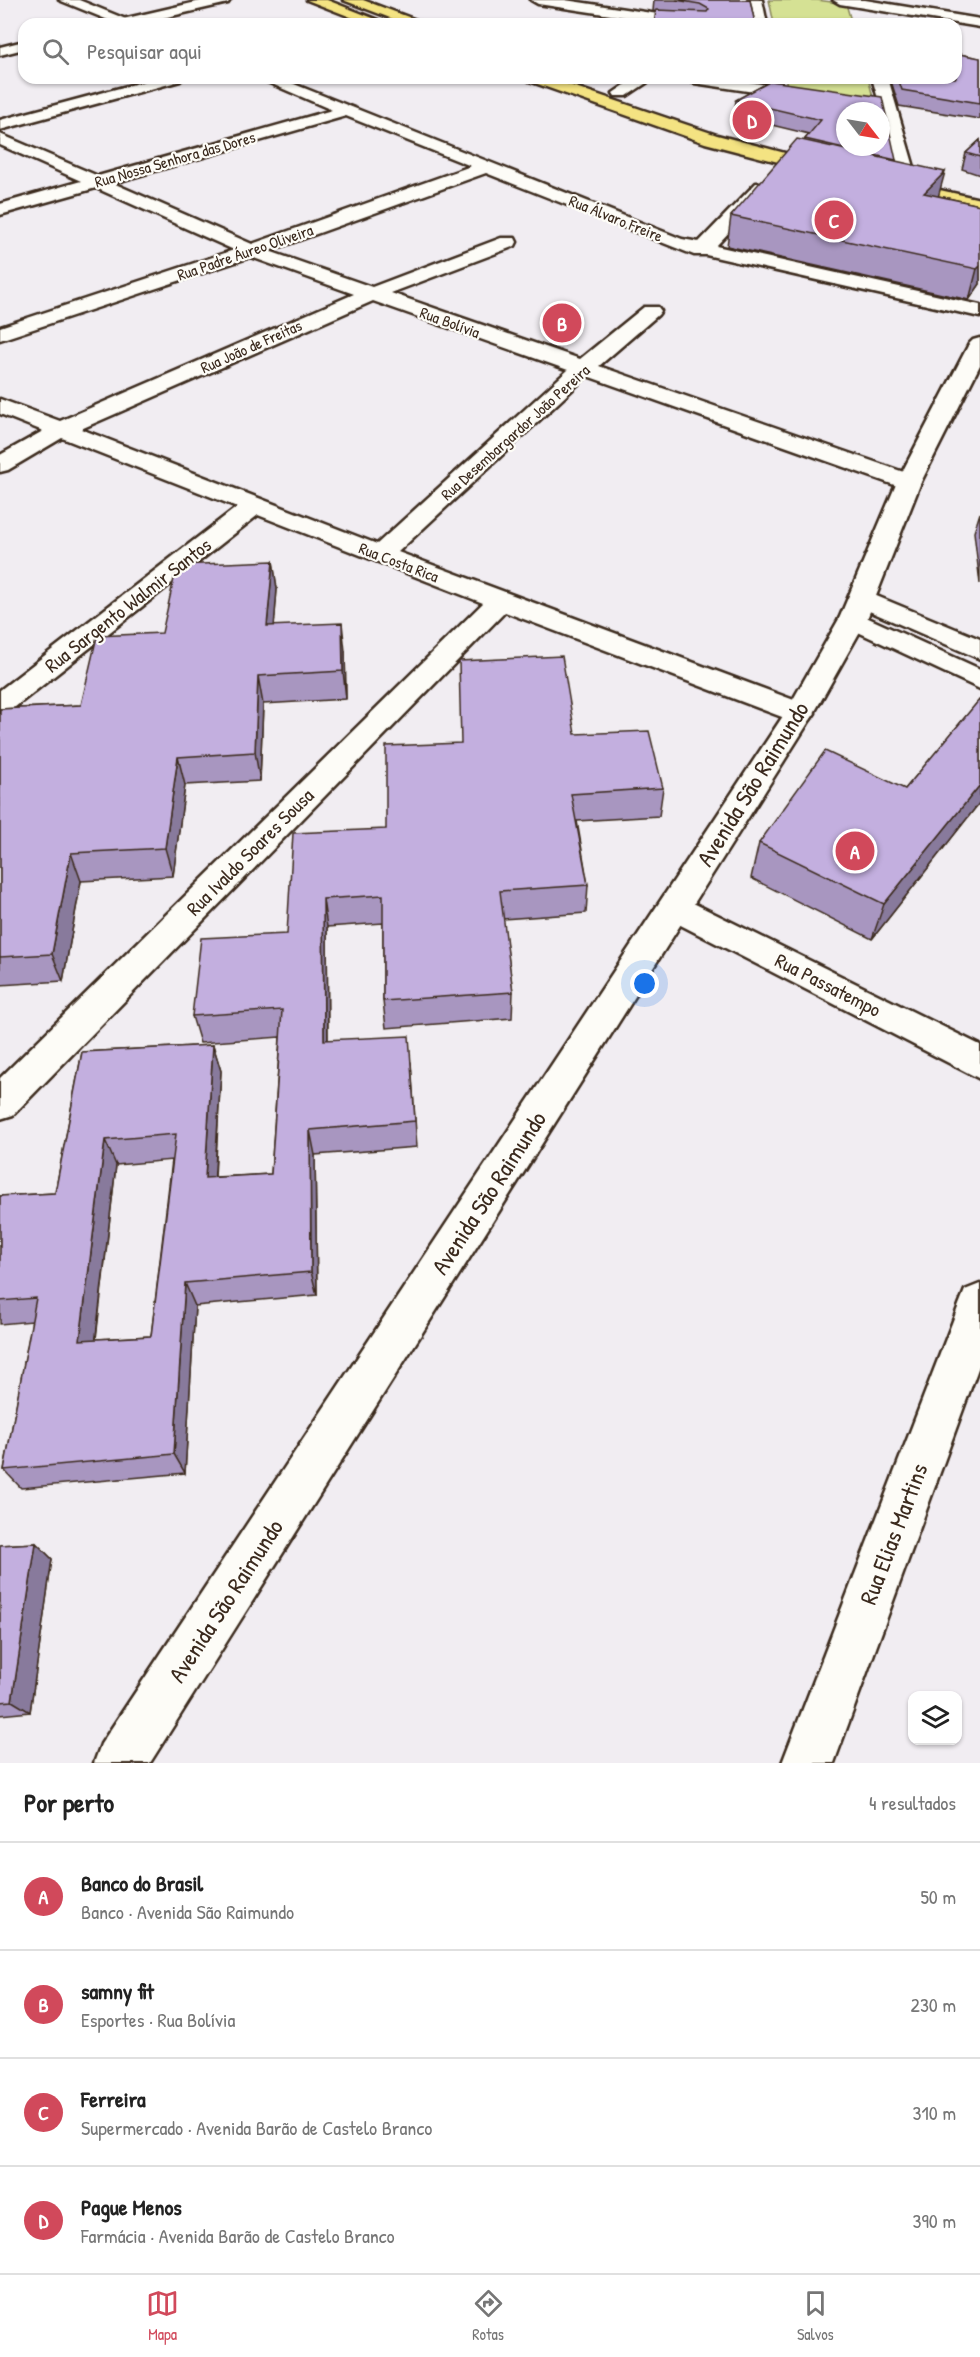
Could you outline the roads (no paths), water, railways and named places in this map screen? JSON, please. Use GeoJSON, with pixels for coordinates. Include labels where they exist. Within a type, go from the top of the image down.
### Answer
{"type":"FeatureCollection","features":[{"type":"Feature","properties":{"kind":"main road"},"geometry":{"type":"LineString","coordinates":[[314,0],[364,18]]}},
{"type":"Feature","properties":{"kind":"main road"},"geometry":{"type":"LineString","coordinates":[[350,0],[402,18]]}},
{"type":"Feature","properties":{"kind":"main road"},"geometry":{"type":"LineString","coordinates":[[551,84],[711,140],[786,161],[838,165],[739,133],[620,87]]}},
{"type":"Feature","properties":{"kind":"main road"},"geometry":{"type":"LineString","coordinates":[[980,190],[907,174],[883,175],[980,204]]}},
{"type":"Feature","properties":{"kind":"street"},"geometry":{"type":"LineString","coordinates":[[66,0],[112,18]]}},
{"type":"Feature","properties":{"kind":"street"},"geometry":{"type":"LineString","coordinates":[[146,18],[223,0]]}},
{"type":"Feature","properties":{"kind":"street"},"geometry":{"type":"LineString","coordinates":[[538,0],[632,18]]}},
{"type":"Feature","properties":{"kind":"street"},"geometry":{"type":"LineString","coordinates":[[643,0],[643,18]]}},
{"type":"Feature","properties":{"kind":"street"},"geometry":{"type":"LineString","coordinates":[[754,0],[758,18]]}},
{"type":"Feature","properties":{"kind":"street"},"geometry":{"type":"LineString","coordinates":[[840,0],[860,8],[940,18]]}},
{"type":"Feature","properties":{"kind":"street"},"geometry":{"type":"LineString","coordinates":[[962,21],[980,23]]}},
{"type":"Feature","properties":{"kind":"street"},"geometry":{"type":"LineString","coordinates":[[0,51],[18,46]]}},
{"type":"Feature","properties":{"kind":"street"},"geometry":{"type":"LineString","coordinates":[[0,125],[153,84]]}},
{"type":"Feature","properties":{"kind":"street","name":"Rua Álvaro Freire"},"geometry":{"type":"LineString","coordinates":[[282,84],[701,251],[980,311]]}},
{"type":"Feature","properties":{"kind":"street"},"geometry":{"type":"LineString","coordinates":[[770,84],[856,102]]}},
{"type":"Feature","properties":{"kind":"street"},"geometry":{"type":"LineString","coordinates":[[881,84],[888,102]]}},
{"type":"Feature","properties":{"kind":"street"},"geometry":{"type":"LineString","coordinates":[[890,109],[907,174]]}},
{"type":"Feature","properties":{"kind":"street","name":"Rua Nossa Senhora das Dores"},"geometry":{"type":"LineString","coordinates":[[0,210],[350,110]]}},
{"type":"Feature","properties":{"kind":"street","name":"Rua Bolívia"},"geometry":{"type":"LineString","coordinates":[[0,139],[251,251],[909,482]]}},
{"type":"Feature","properties":{"kind":"street"},"geometry":{"type":"LineString","coordinates":[[701,251],[786,161]]}},
{"type":"Feature","properties":{"kind":"street","name":"Rua Padre Áureo Oliveira"},"geometry":{"type":"LineString","coordinates":[[0,334],[251,251],[489,166]]}},
{"type":"Feature","properties":{"kind":"street","name":"Rua João de Freitas"},"geometry":{"type":"LineString","coordinates":[[0,465],[62,429],[371,294],[508,242]]}},
{"type":"Feature","properties":{"kind":"street","name":"Rua Desembargardor João Pereira"},"geometry":{"type":"LineString","coordinates":[[381,554],[582,369],[651,312]]}},
{"type":"Feature","properties":{"kind":"street","name":"Avenida São Raimundo"},"geometry":{"type":"LineString","coordinates":[[120,1763],[800,713],[858,609],[909,482],[980,344]]}},
{"type":"Feature","properties":{"kind":"street","name":"Rua Costa Rica"},"geometry":{"type":"LineString","coordinates":[[0,406],[501,601],[800,713]]}},
{"type":"Feature","properties":{"kind":"street","name":"Rua Sargento Walmir Santos"},"geometry":{"type":"LineString","coordinates":[[0,704],[255,505]]}},
{"type":"Feature","properties":{"kind":"street","name":"Rua Ivaldo Soares Sousa"},"geometry":{"type":"LineString","coordinates":[[0,1103],[501,601]]}},
{"type":"Feature","properties":{"kind":"street"},"geometry":{"type":"LineString","coordinates":[[858,609],[980,650]]}},
{"type":"Feature","properties":{"kind":"street"},"geometry":{"type":"LineString","coordinates":[[858,609],[980,680]]}},
{"type":"Feature","properties":{"kind":"street","name":"Rua Passatempo"},"geometry":{"type":"LineString","coordinates":[[675,907],[980,1063]]}},
{"type":"Feature","properties":{"kind":"street","name":"Rua Elias Martins"},"geometry":{"type":"LineString","coordinates":[[808,1763],[980,1305]]}},
{"type":"Feature","properties":{"kind":"place","name":"Pague Menos"},"geometry":{"type":"Point","coordinates":[752,120]}},
{"type":"Feature","properties":{"kind":"place","name":"Ferreira"},"geometry":{"type":"Point","coordinates":[834,220]}},
{"type":"Feature","properties":{"kind":"place","name":"samny fit"},"geometry":{"type":"Point","coordinates":[562,323]}},
{"type":"Feature","properties":{"kind":"place","name":"Banco do Brasil"},"geometry":{"type":"Point","coordinates":[855,851]}}]}
